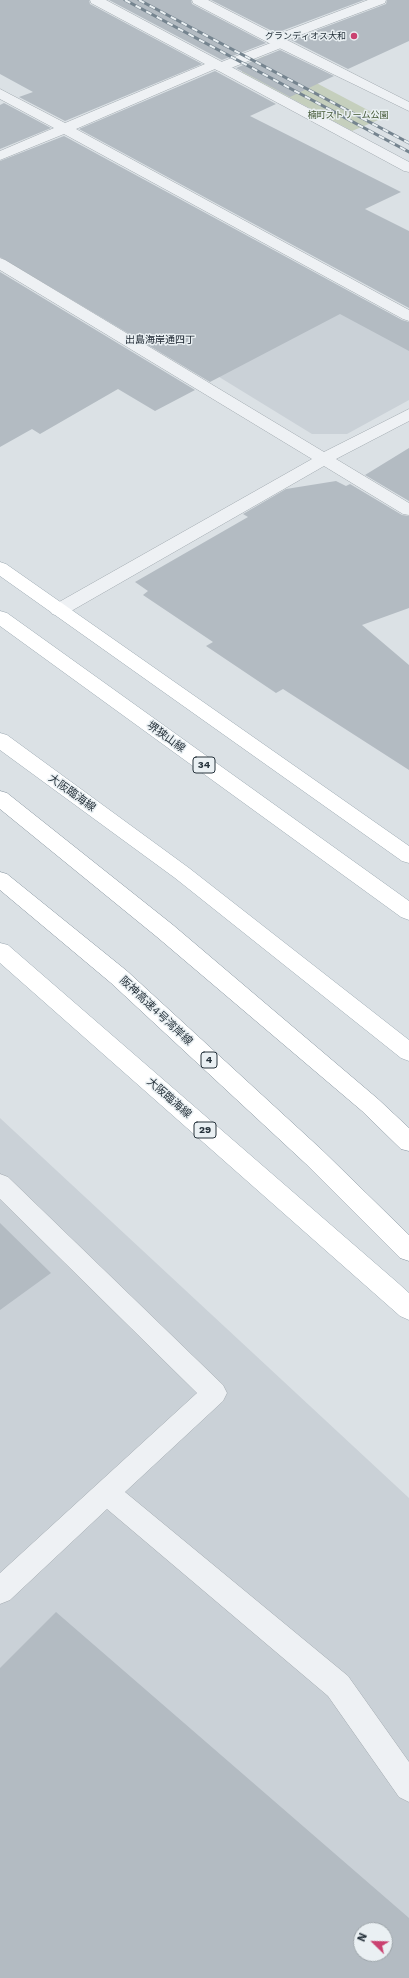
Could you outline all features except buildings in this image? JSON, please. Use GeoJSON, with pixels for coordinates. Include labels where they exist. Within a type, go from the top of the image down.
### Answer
{"type":"FeatureCollection","features":[{"type":"Feature","properties":{"kind":"main road"},"geometry":{"type":"LineString","coordinates":[[0,568],[409,856]]}},
{"type":"Feature","properties":{"kind":"main road","name":"堺狭山線"},"geometry":{"type":"LineString","coordinates":[[0,617],[409,912]]}},
{"type":"Feature","properties":{"kind":"main road","name":"大阪臨海線"},"geometry":{"type":"LineString","coordinates":[[0,740],[182,873],[409,1052]]}},
{"type":"Feature","properties":{"kind":"main road"},"geometry":{"type":"LineString","coordinates":[[0,798],[171,936],[364,1100],[409,1142]]}},
{"type":"Feature","properties":{"kind":"main road","name":"阪神高速4号湾岸線"},"geometry":{"type":"LineString","coordinates":[[0,879],[119,977],[314,1156],[409,1251]]}},
{"type":"Feature","properties":{"kind":"main road","name":"大阪臨海線"},"geometry":{"type":"LineString","coordinates":[[0,951],[409,1309]]}},
{"type":"Feature","properties":{"kind":"street"},"geometry":{"type":"LineString","coordinates":[[96,0],[409,168]]}},
{"type":"Feature","properties":{"kind":"street"},"geometry":{"type":"LineString","coordinates":[[198,0],[409,107]]}},
{"type":"Feature","properties":{"kind":"street"},"geometry":{"type":"LineString","coordinates":[[0,156],[380,0]]}},
{"type":"Feature","properties":{"kind":"street"},"geometry":{"type":"LineString","coordinates":[[0,93],[67,128],[409,316]]}},
{"type":"Feature","properties":{"kind":"street"},"geometry":{"type":"LineString","coordinates":[[0,263],[409,510]]}},
{"type":"Feature","properties":{"kind":"street"},"geometry":{"type":"LineString","coordinates":[[59,610],[325,458],[409,414]]}},
{"type":"Feature","properties":{"kind":"street"},"geometry":{"type":"LineString","coordinates":[[0,1184],[214,1393],[0,1592]]}},
{"type":"Feature","properties":{"kind":"street"},"geometry":{"type":"LineString","coordinates":[[106,1492],[338,1686],[409,1788]]}},
{"type":"Feature","properties":{"kind":"shaded area"},"geometry":{"type":"Polygon","coordinates":[[[325,299],[409,329],[409,400],[347,434],[312,434],[198,364],[325,299]]]}},
{"type":"Feature","properties":{"kind":"shaded area"},"geometry":{"type":"Polygon","coordinates":[[[0,1118],[409,1498],[409,1978],[0,1978],[0,1118]]]}},
{"type":"Feature","properties":{"kind":"green space","name":"楠町ストリーム公園"},"geometry":{"type":"Polygon","coordinates":[[[265,56],[383,118],[352,131],[242,72],[242,66],[265,56]]]}},
{"type":"Feature","properties":{"kind":"railway"},"geometry":{"type":"LineString","coordinates":[[125,0],[409,152]]}},
{"type":"Feature","properties":{"kind":"railway"},"geometry":{"type":"LineString","coordinates":[[139,0],[409,143]]}},
{"type":"Feature","properties":{"kind":"place","name":"グランディオス大和"},"geometry":{"type":"Point","coordinates":[354,36]}},
{"type":"Feature","properties":{"kind":"district","name":"出島海岸通四丁"},"geometry":{"type":"Point","coordinates":[160,340]}}]}
